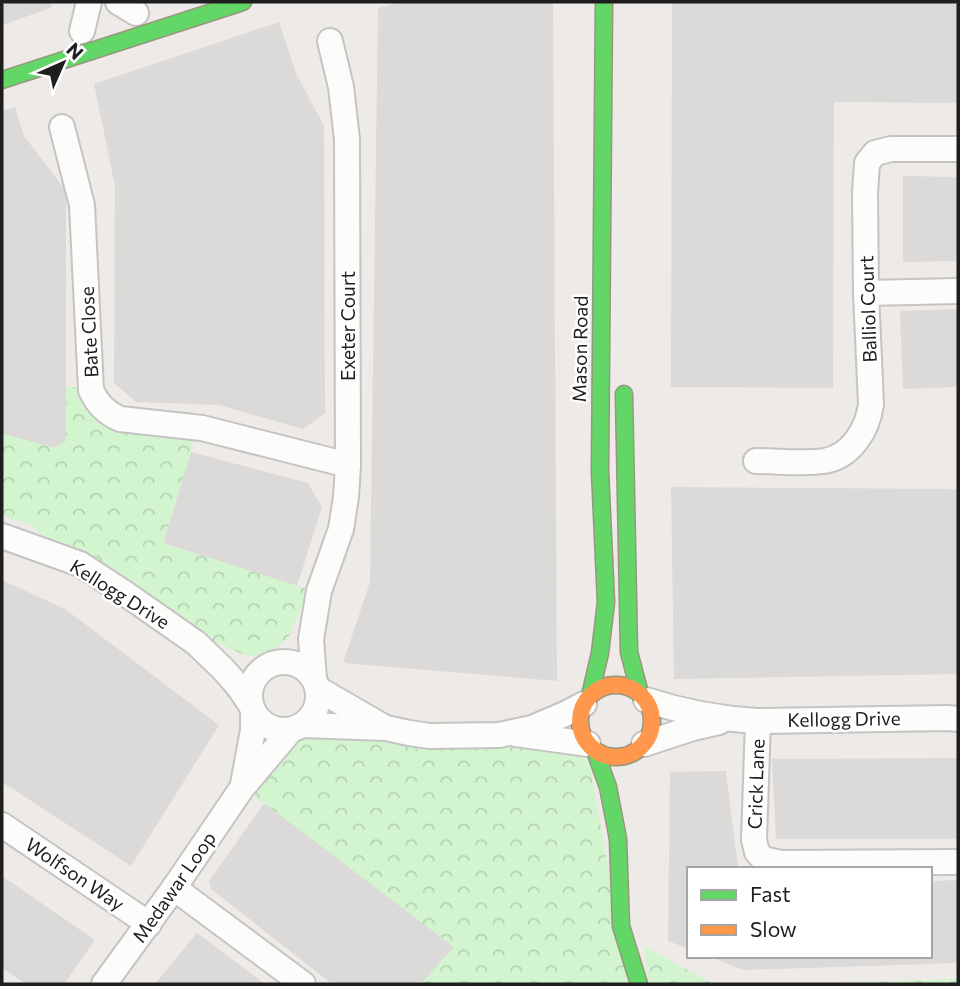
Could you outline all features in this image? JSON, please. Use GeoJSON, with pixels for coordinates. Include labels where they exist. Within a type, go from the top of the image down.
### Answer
{"type":"FeatureCollection","features":[{"type":"Feature","properties":{"kind":"street"},"geometry":{"type":"LineString","coordinates":[[89,2],[110,19]]}},
{"type":"Feature","properties":{"kind":"street"},"geometry":{"type":"LineString","coordinates":[[2,80],[243,2]]}},
{"type":"Feature","properties":{"kind":"street","name":"Mason Road"},"geometry":{"type":"LineString","coordinates":[[587,700],[600,653],[606,602],[600,471],[604,2]]}},
{"type":"Feature","properties":{"kind":"street","name":"Exeter Court"},"geometry":{"type":"LineString","coordinates":[[316,684],[310,639],[319,591],[341,530],[348,466],[347,139],[341,87],[330,41]]}},
{"type":"Feature","properties":{"kind":"street","name":"Bate Close"},"geometry":{"type":"LineString","coordinates":[[62,127],[82,205],[91,390],[95,400],[109,414],[120,419],[202,428],[348,466]]}},
{"type":"Feature","properties":{"kind":"street","name":"Balliol Court"},"geometry":{"type":"LineString","coordinates":[[756,461],[825,461],[854,444],[870,416],[872,404],[866,293],[867,163],[875,153],[891,149],[958,149]]}},
{"type":"Feature","properties":{"kind":"street"},"geometry":{"type":"LineString","coordinates":[[866,293],[958,291]]}},
{"type":"Feature","properties":{"kind":"street"},"geometry":{"type":"LineString","coordinates":[[623,372],[629,652],[635,679],[653,719],[651,733],[632,771]]}},
{"type":"Feature","properties":{"kind":"street","name":"Kellogg Drive"},"geometry":{"type":"LineString","coordinates":[[2,536],[80,564],[196,643],[238,686],[252,708]]}},
{"type":"Feature","properties":{"kind":"street","name":"Exeter Court"},"geometry":{"type":"LineString","coordinates":[[272,664],[299,637],[315,609]]}},
{"type":"Feature","properties":{"kind":"street","name":"Kellogg Drive"},"geometry":{"type":"LineString","coordinates":[[196,643],[238,661],[272,664]]}},
{"type":"Feature","properties":{"kind":"street"},"geometry":{"type":"LineString","coordinates":[[297,727],[311,718],[317,708],[319,699],[316,684],[308,671],[300,665],[289,662],[272,664],[252,682],[250,694],[256,716],[263,724],[273,729],[386,728],[430,736],[512,734],[591,747],[601,754],[616,758],[630,755],[643,745]]}},
{"type":"Feature","properties":{"kind":"street"},"geometry":{"type":"LineString","coordinates":[[316,684],[386,728]]}},
{"type":"Feature","properties":{"kind":"street"},"geometry":{"type":"LineString","coordinates":[[512,734],[558,717],[587,700],[601,688],[615,685],[628,687],[643,697]]}},
{"type":"Feature","properties":{"kind":"street","name":"Kellogg Drive"},"geometry":{"type":"LineString","coordinates":[[643,697],[676,710],[758,721],[958,719]]}},
{"type":"Feature","properties":{"kind":"street"},"geometry":{"type":"LineString","coordinates":[[587,700],[580,720],[583,737],[591,747],[608,787],[618,839],[621,926],[639,984]]}},
{"type":"Feature","properties":{"kind":"street","name":"Medawar Loop"},"geometry":{"type":"LineString","coordinates":[[242,788],[252,738],[252,708]]}},
{"type":"Feature","properties":{"kind":"street","name":"Kellogg Drive"},"geometry":{"type":"LineString","coordinates":[[643,745],[730,719]]}},
{"type":"Feature","properties":{"kind":"street","name":"Crick Lane"},"geometry":{"type":"LineString","coordinates":[[758,721],[754,841],[757,852],[763,859],[781,863],[958,862]]}},
{"type":"Feature","properties":{"kind":"street","name":"Medawar Loop"},"geometry":{"type":"LineString","coordinates":[[104,984],[149,924],[242,788],[297,727]]}},
{"type":"Feature","properties":{"kind":"street"},"geometry":{"type":"LineString","coordinates":[[618,839],[626,796]]}},
{"type":"Feature","properties":{"kind":"street","name":"Wolfson Way"},"geometry":{"type":"LineString","coordinates":[[2,825],[149,924]]}},
{"type":"Feature","properties":{"kind":"street"},"geometry":{"type":"LineString","coordinates":[[174,888],[303,984]]}},
{"type":"Feature","properties":{"kind":"shaded area"},"geometry":{"type":"Polygon","coordinates":[[[2,2],[52,2],[51,8],[2,25],[2,2]]]}},
{"type":"Feature","properties":{"kind":"shaded area"},"geometry":{"type":"Polygon","coordinates":[[[401,2],[553,2],[557,681],[343,663],[370,582],[378,8],[401,2]]]}},
{"type":"Feature","properties":{"kind":"shaded area"},"geometry":{"type":"Polygon","coordinates":[[[672,2],[958,2],[958,103],[834,102],[833,388],[671,387],[672,2]]]}},
{"type":"Feature","properties":{"kind":"shaded area"},"geometry":{"type":"Polygon","coordinates":[[[279,22],[296,73],[324,126],[325,413],[303,429],[219,405],[136,402],[114,383],[115,186],[94,84],[279,22]]]}},
{"type":"Feature","properties":{"kind":"shaded area"},"geometry":{"type":"Polygon","coordinates":[[[15,107],[24,136],[66,191],[66,441],[55,448],[2,434],[2,111],[15,107]]]}},
{"type":"Feature","properties":{"kind":"shaded area"},"geometry":{"type":"Polygon","coordinates":[[[903,176],[958,177],[958,261],[903,262],[903,176]]]}},
{"type":"Feature","properties":{"kind":"shaded area"},"geometry":{"type":"Polygon","coordinates":[[[958,309],[958,387],[903,389],[900,311],[958,309]]]}},
{"type":"Feature","properties":{"kind":"shaded area"},"geometry":{"type":"Polygon","coordinates":[[[191,452],[308,483],[322,507],[297,586],[163,543],[191,452]]]}},
{"type":"Feature","properties":{"kind":"shaded area"},"geometry":{"type":"Polygon","coordinates":[[[671,487],[958,489],[958,674],[674,679],[671,487]]]}},
{"type":"Feature","properties":{"kind":"shaded area"},"geometry":{"type":"Polygon","coordinates":[[[2,580],[65,609],[219,725],[131,866],[2,782],[2,580]]]}},
{"type":"Feature","properties":{"kind":"shaded area"},"geometry":{"type":"Polygon","coordinates":[[[958,758],[958,839],[776,839],[772,759],[958,758]]]}},
{"type":"Feature","properties":{"kind":"shaded area"},"geometry":{"type":"Polygon","coordinates":[[[726,771],[738,867],[687,867],[687,948],[668,941],[670,772],[726,771]]]}},
{"type":"Feature","properties":{"kind":"shaded area"},"geometry":{"type":"Polygon","coordinates":[[[265,802],[454,947],[421,984],[332,984],[211,889],[209,881],[265,802]]]}},
{"type":"Feature","properties":{"kind":"shaded area"},"geometry":{"type":"Polygon","coordinates":[[[2,876],[95,940],[64,984],[26,984],[2,968],[2,876]]]}},
{"type":"Feature","properties":{"kind":"shaded area"},"geometry":{"type":"Polygon","coordinates":[[[958,880],[958,963],[744,970],[712,958],[932,958],[932,881],[958,880]]]}},
{"type":"Feature","properties":{"kind":"shaded area"},"geometry":{"type":"Polygon","coordinates":[[[197,933],[265,984],[155,984],[197,933]]]}},
{"type":"Feature","properties":{"kind":"green space"},"geometry":{"type":"Polygon","coordinates":[[[66,387],[80,387],[88,409],[194,438],[163,543],[304,588],[309,592],[289,636],[275,650],[265,656],[255,657],[213,641],[96,563],[43,538],[34,526],[2,516],[2,434],[55,448],[66,441],[66,387]]]}},
{"type":"Feature","properties":{"kind":"green space"},"geometry":{"type":"Polygon","coordinates":[[[309,733],[524,745],[570,751],[590,763],[628,984],[421,984],[454,947],[251,793],[299,738],[309,733]]]}},
{"type":"Feature","properties":{"kind":"green space"},"geometry":{"type":"Polygon","coordinates":[[[644,946],[713,984],[649,984],[644,946]]]}},
{"type":"Feature","properties":{"kind":"green space"},"geometry":{"type":"Polygon","coordinates":[[[958,979],[958,984],[812,984],[958,979]]]}},
{"type":"Feature","properties":{"kind":"traffic: fast"},"geometry":{"type":"LineString","coordinates":[[2,80],[243,2]]}},
{"type":"Feature","properties":{"kind":"traffic: fast"},"geometry":{"type":"LineString","coordinates":[[590,696],[600,653],[606,602],[600,471],[604,2]]}},
{"type":"Feature","properties":{"kind":"traffic: fast"},"geometry":{"type":"LineString","coordinates":[[624,394],[629,652],[640,694]]}},
{"type":"Feature","properties":{"kind":"traffic: fast"},"geometry":{"type":"LineString","coordinates":[[595,751],[608,787],[618,839],[621,926],[639,984]]}},
{"type":"Feature","properties":{"kind":"traffic: slow"},"geometry":{"type":"LineString","coordinates":[[623,685],[642,695],[650,707],[652,721],[650,735],[642,747],[630,755],[609,757],[590,747],[582,735],[580,714],[590,695],[602,687],[623,685]]}}]}
